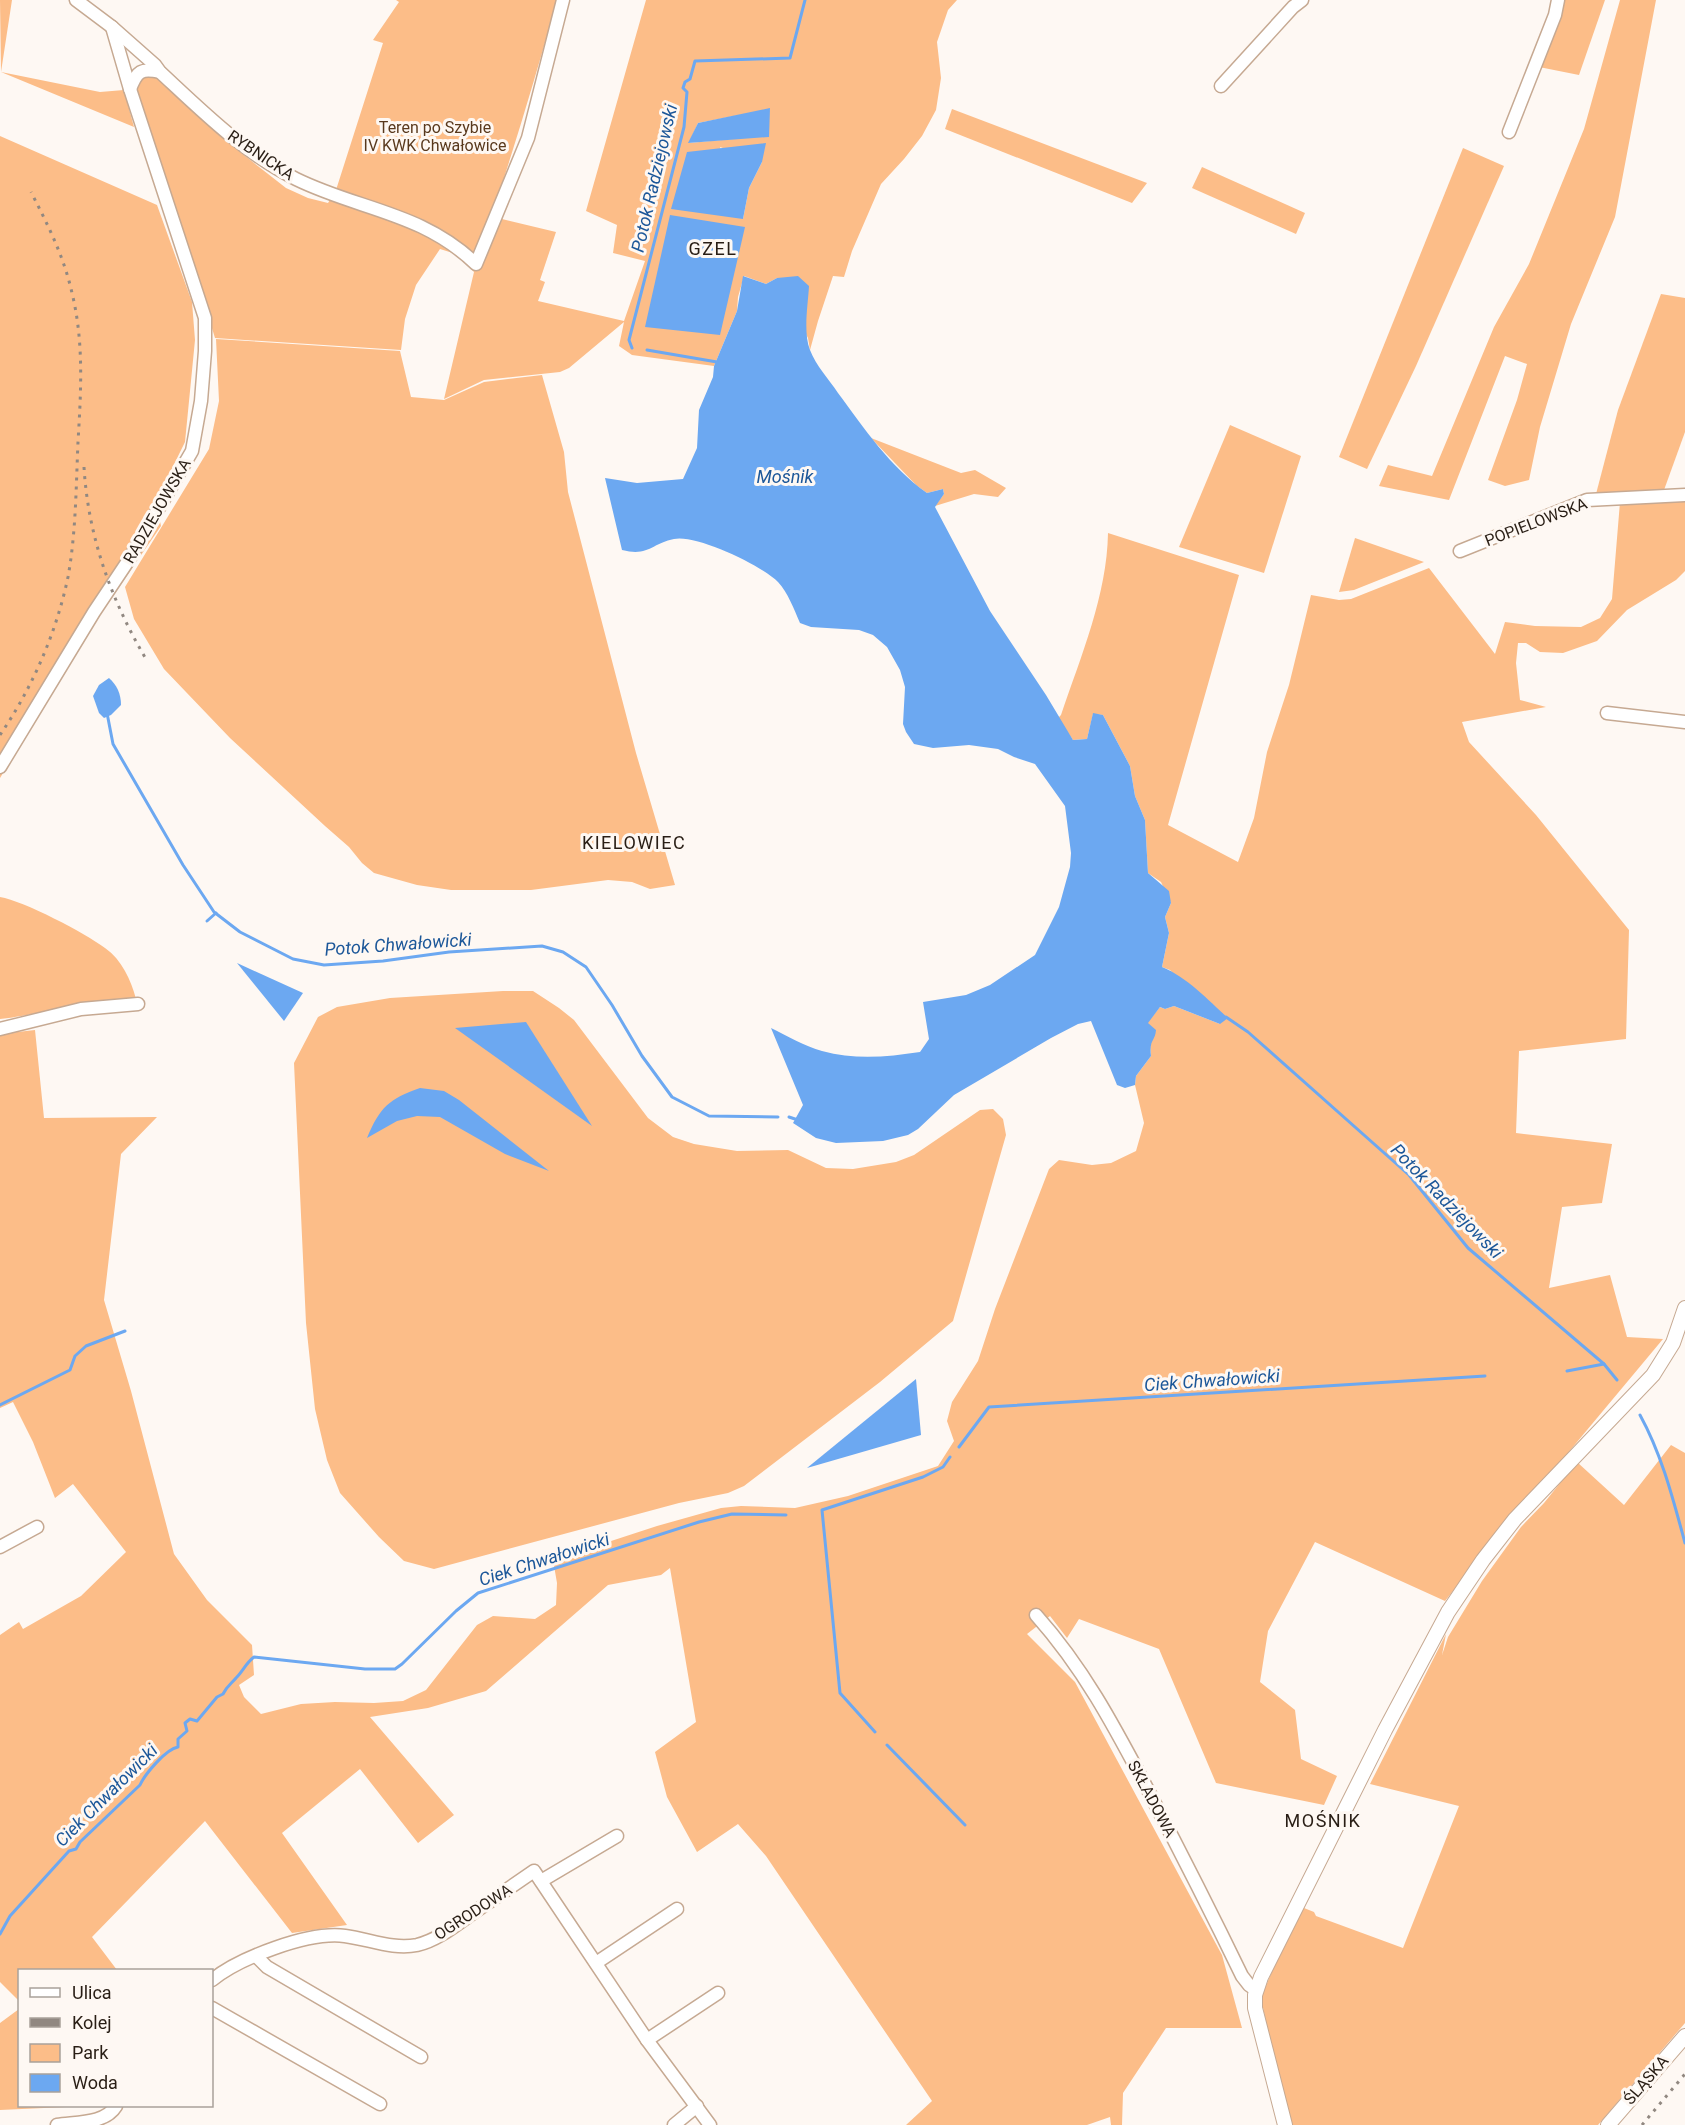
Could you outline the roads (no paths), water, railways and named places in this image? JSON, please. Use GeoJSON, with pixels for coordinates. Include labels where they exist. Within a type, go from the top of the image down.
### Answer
{"type":"FeatureCollection","features":[{"type":"Feature","properties":{"kind":"street","name":"RYBNICKA"},"geometry":{"type":"LineString","coordinates":[[76,0],[112,27],[211,120],[259,158],[296,179],[397,215],[426,229],[448,240],[476,264],[528,138],[563,0]]}},
{"type":"Feature","properties":{"kind":"street"},"geometry":{"type":"LineString","coordinates":[[1221,86],[1302,0]]}},
{"type":"Feature","properties":{"kind":"street"},"geometry":{"type":"LineString","coordinates":[[1509,132],[1555,15],[1558,0]]}},
{"type":"Feature","properties":{"kind":"street","name":"RADZIEJOWSKA"},"geometry":{"type":"LineString","coordinates":[[0,767],[94,612],[128,561],[192,451],[201,401],[206,351],[205,318],[112,27]]}},
{"type":"Feature","properties":{"kind":"street"},"geometry":{"type":"LineString","coordinates":[[130,89],[136,75],[147,69],[160,72]]}},
{"type":"Feature","properties":{"kind":"street","name":"POPIELOWSKA"},"geometry":{"type":"LineString","coordinates":[[1460,551],[1587,500],[1685,495]]}},
{"type":"Feature","properties":{"kind":"street"},"geometry":{"type":"LineString","coordinates":[[1607,713],[1685,722]]}},
{"type":"Feature","properties":{"kind":"street"},"geometry":{"type":"LineString","coordinates":[[0,1029],[81,1009],[138,1004]]}},
{"type":"Feature","properties":{"kind":"street"},"geometry":{"type":"LineString","coordinates":[[1285,2125],[1258,2023],[1255,2004],[1256,1990],[1385,1730],[1448,1612],[1476,1570],[1515,1519],[1653,1375],[1673,1342],[1685,1308]]}},
{"type":"Feature","properties":{"kind":"street"},"geometry":{"type":"LineString","coordinates":[[0,1547],[37,1527]]}},
{"type":"Feature","properties":{"kind":"street","name":"SKŁADOWA"},"geometry":{"type":"LineString","coordinates":[[1036,1615],[1090,1685],[1160,1814],[1242,1976],[1247,1984],[1256,1990]]}},
{"type":"Feature","properties":{"kind":"street"},"geometry":{"type":"LineString","coordinates":[[617,1836],[541,1881],[647,2040],[710,2125]]}},
{"type":"Feature","properties":{"kind":"street","name":"OGRODOWA"},"geometry":{"type":"LineString","coordinates":[[213,1979],[226,1970],[256,1956],[305,1939],[326,1935],[342,1935],[396,1946],[418,1944],[445,1933],[534,1871],[541,1881]]}},
{"type":"Feature","properties":{"kind":"street"},"geometry":{"type":"LineString","coordinates":[[596,1963],[677,1909]]}},
{"type":"Feature","properties":{"kind":"street"},"geometry":{"type":"LineString","coordinates":[[256,1956],[267,1967],[421,2057]]}},
{"type":"Feature","properties":{"kind":"street"},"geometry":{"type":"LineString","coordinates":[[647,2040],[718,1993]]}},
{"type":"Feature","properties":{"kind":"street"},"geometry":{"type":"LineString","coordinates":[[213,2009],[380,2104]]}},
{"type":"Feature","properties":{"kind":"street","name":"ŚLĄSKA"},"geometry":{"type":"LineString","coordinates":[[1608,2125],[1685,2036]]}},
{"type":"Feature","properties":{"kind":"street"},"geometry":{"type":"LineString","coordinates":[[675,2125],[697,2106]]}},
{"type":"Feature","properties":{"kind":"street"},"geometry":{"type":"LineString","coordinates":[[57,2125],[101,2118],[111,2113],[115,2107]]}},
{"type":"Feature","properties":{"kind":"water"},"geometry":{"type":"Polygon","coordinates":[[[770,108],[769,137],[688,143],[698,123],[770,108]]]}},
{"type":"Feature","properties":{"kind":"water"},"geometry":{"type":"Polygon","coordinates":[[[766,143],[762,162],[749,188],[743,219],[671,209],[687,152],[766,143]]]}},
{"type":"Feature","properties":{"kind":"water"},"geometry":{"type":"Polygon","coordinates":[[[670,215],[745,227],[720,335],[645,327],[670,215]]]}},
{"type":"Feature","properties":{"kind":"water","name":"Mośnik"},"geometry":{"type":"Polygon","coordinates":[[[743,276],[766,284],[777,278],[798,276],[809,286],[807,335],[810,350],[819,367],[868,433],[901,471],[927,493],[943,489],[944,494],[935,507],[990,611],[1073,740],[1087,739],[1093,713],[1103,715],[1130,766],[1135,796],[1145,820],[1148,873],[1169,891],[1171,903],[1165,917],[1169,933],[1162,967],[1189,983],[1228,1018],[1220,1024],[1174,1006],[1165,1009],[1160,1007],[1148,1023],[1156,1030],[1155,1037],[1151,1043],[1151,1056],[1136,1076],[1135,1085],[1125,1088],[1117,1085],[1091,1021],[1078,1024],[1051,1038],[954,1095],[918,1129],[908,1135],[883,1141],[836,1143],[816,1138],[793,1123],[803,1105],[771,1028],[809,1046],[834,1054],[871,1057],[920,1052],[929,1039],[923,1002],[966,995],[990,985],[1035,955],[1059,907],[1070,867],[1071,853],[1065,806],[1035,764],[998,749],[969,745],[933,748],[914,744],[903,724],[905,687],[900,670],[887,647],[873,635],[859,630],[811,627],[800,623],[788,596],[778,582],[759,568],[713,546],[697,541],[674,539],[645,551],[622,550],[605,478],[637,483],[683,479],[697,448],[699,410],[737,311],[743,276]]]}},
{"type":"Feature","properties":{"kind":"water"},"geometry":{"type":"Polygon","coordinates":[[[109,678],[118,690],[121,705],[111,715],[104,718],[99,713],[93,696],[99,685],[109,678]]]}},
{"type":"Feature","properties":{"kind":"water"},"geometry":{"type":"Polygon","coordinates":[[[237,963],[303,993],[284,1021],[237,963]]]}},
{"type":"Feature","properties":{"kind":"water"},"geometry":{"type":"Polygon","coordinates":[[[526,1022],[592,1126],[455,1028],[526,1022]]]}},
{"type":"Feature","properties":{"kind":"water"},"geometry":{"type":"Polygon","coordinates":[[[420,1088],[444,1091],[459,1100],[549,1171],[505,1154],[440,1117],[417,1116],[397,1121],[367,1138],[376,1119],[387,1105],[400,1096],[420,1088]]]}},
{"type":"Feature","properties":{"kind":"water"},"geometry":{"type":"Polygon","coordinates":[[[916,1379],[921,1435],[807,1468],[916,1379]]]}},
{"type":"Feature","properties":{"kind":"waterway","name":"Potok Radziejowski"},"geometry":{"type":"LineString","coordinates":[[632,348],[629,340],[684,127],[687,92],[683,88],[685,82],[690,79],[695,61],[790,58],[805,0]]}},
{"type":"Feature","properties":{"kind":"waterway","name":"Potok Radziejowski"},"geometry":{"type":"LineString","coordinates":[[647,350],[717,362]]}},
{"type":"Feature","properties":{"kind":"waterway","name":"Potok Chwałowicki"},"geometry":{"type":"LineString","coordinates":[[107,713],[113,744],[183,865],[214,912],[240,932],[293,959],[324,965],[383,961],[449,952],[542,946],[563,952],[586,967],[642,1056],[672,1097],[709,1116],[778,1117]]}},
{"type":"Feature","properties":{"kind":"waterway"},"geometry":{"type":"LineString","coordinates":[[207,921],[216,913]]}},
{"type":"Feature","properties":{"kind":"waterway","name":"Potok Radziejowski"},"geometry":{"type":"LineString","coordinates":[[1226,1017],[1248,1032],[1409,1175],[1468,1248],[1604,1364],[1617,1380]]}},
{"type":"Feature","properties":{"kind":"waterway","name":"Potok Chwałowicki"},"geometry":{"type":"LineString","coordinates":[[789,1117],[798,1120]]}},
{"type":"Feature","properties":{"kind":"waterway"},"geometry":{"type":"LineString","coordinates":[[0,1405],[70,1370],[75,1356],[86,1346],[125,1331]]}},
{"type":"Feature","properties":{"kind":"waterway","name":"Ciek Chwałowicki"},"geometry":{"type":"LineString","coordinates":[[1567,1371],[1604,1364]]}},
{"type":"Feature","properties":{"kind":"waterway","name":"Ciek Chwałowicki"},"geometry":{"type":"LineString","coordinates":[[959,1447],[989,1407],[1485,1376]]}},
{"type":"Feature","properties":{"kind":"waterway","name":"Potok Radziejowski"},"geometry":{"type":"LineString","coordinates":[[1640,1415],[1661,1461],[1685,1543]]}},
{"type":"Feature","properties":{"kind":"waterway"},"geometry":{"type":"LineString","coordinates":[[875,1732],[840,1693],[822,1510],[923,1477],[943,1467],[950,1457]]}},
{"type":"Feature","properties":{"kind":"waterway","name":"Ciek Chwałowicki"},"geometry":{"type":"LineString","coordinates":[[0,1934],[10,1916],[69,1851],[76,1849],[80,1842],[140,1785],[162,1757],[178,1747],[178,1739],[187,1731],[185,1723],[190,1719],[197,1721],[254,1657],[365,1669],[395,1669],[478,1593],[699,1522],[732,1514],[786,1515]]}},
{"type":"Feature","properties":{"kind":"waterway"},"geometry":{"type":"LineString","coordinates":[[887,1745],[965,1825]]}},
{"type":"Feature","properties":{"kind":"railway"},"geometry":{"type":"LineString","coordinates":[[0,735],[12,717],[50,640],[68,577],[75,510],[81,385],[76,311],[65,267],[31,192]]}},
{"type":"Feature","properties":{"kind":"railway"},"geometry":{"type":"LineString","coordinates":[[84,467],[90,518],[103,567],[122,614],[146,659]]}},
{"type":"Feature","properties":{"kind":"railway"},"geometry":{"type":"LineString","coordinates":[[1642,2125],[1685,2074]]}},
{"type":"Feature","properties":{"kind":"district","name":"GZEL"},"geometry":{"type":"Point","coordinates":[713,248]}},
{"type":"Feature","properties":{"kind":"district","name":"KIELOWIEC"},"geometry":{"type":"Point","coordinates":[634,842]}},
{"type":"Feature","properties":{"kind":"district","name":"MOŚNIK"},"geometry":{"type":"Point","coordinates":[1323,1820]}},
{"type":"Feature","properties":{"kind":"park label","name":"Teren po Szybie IV KWK Chwałowice"},"geometry":{"type":"Point","coordinates":[435,136]}}]}
